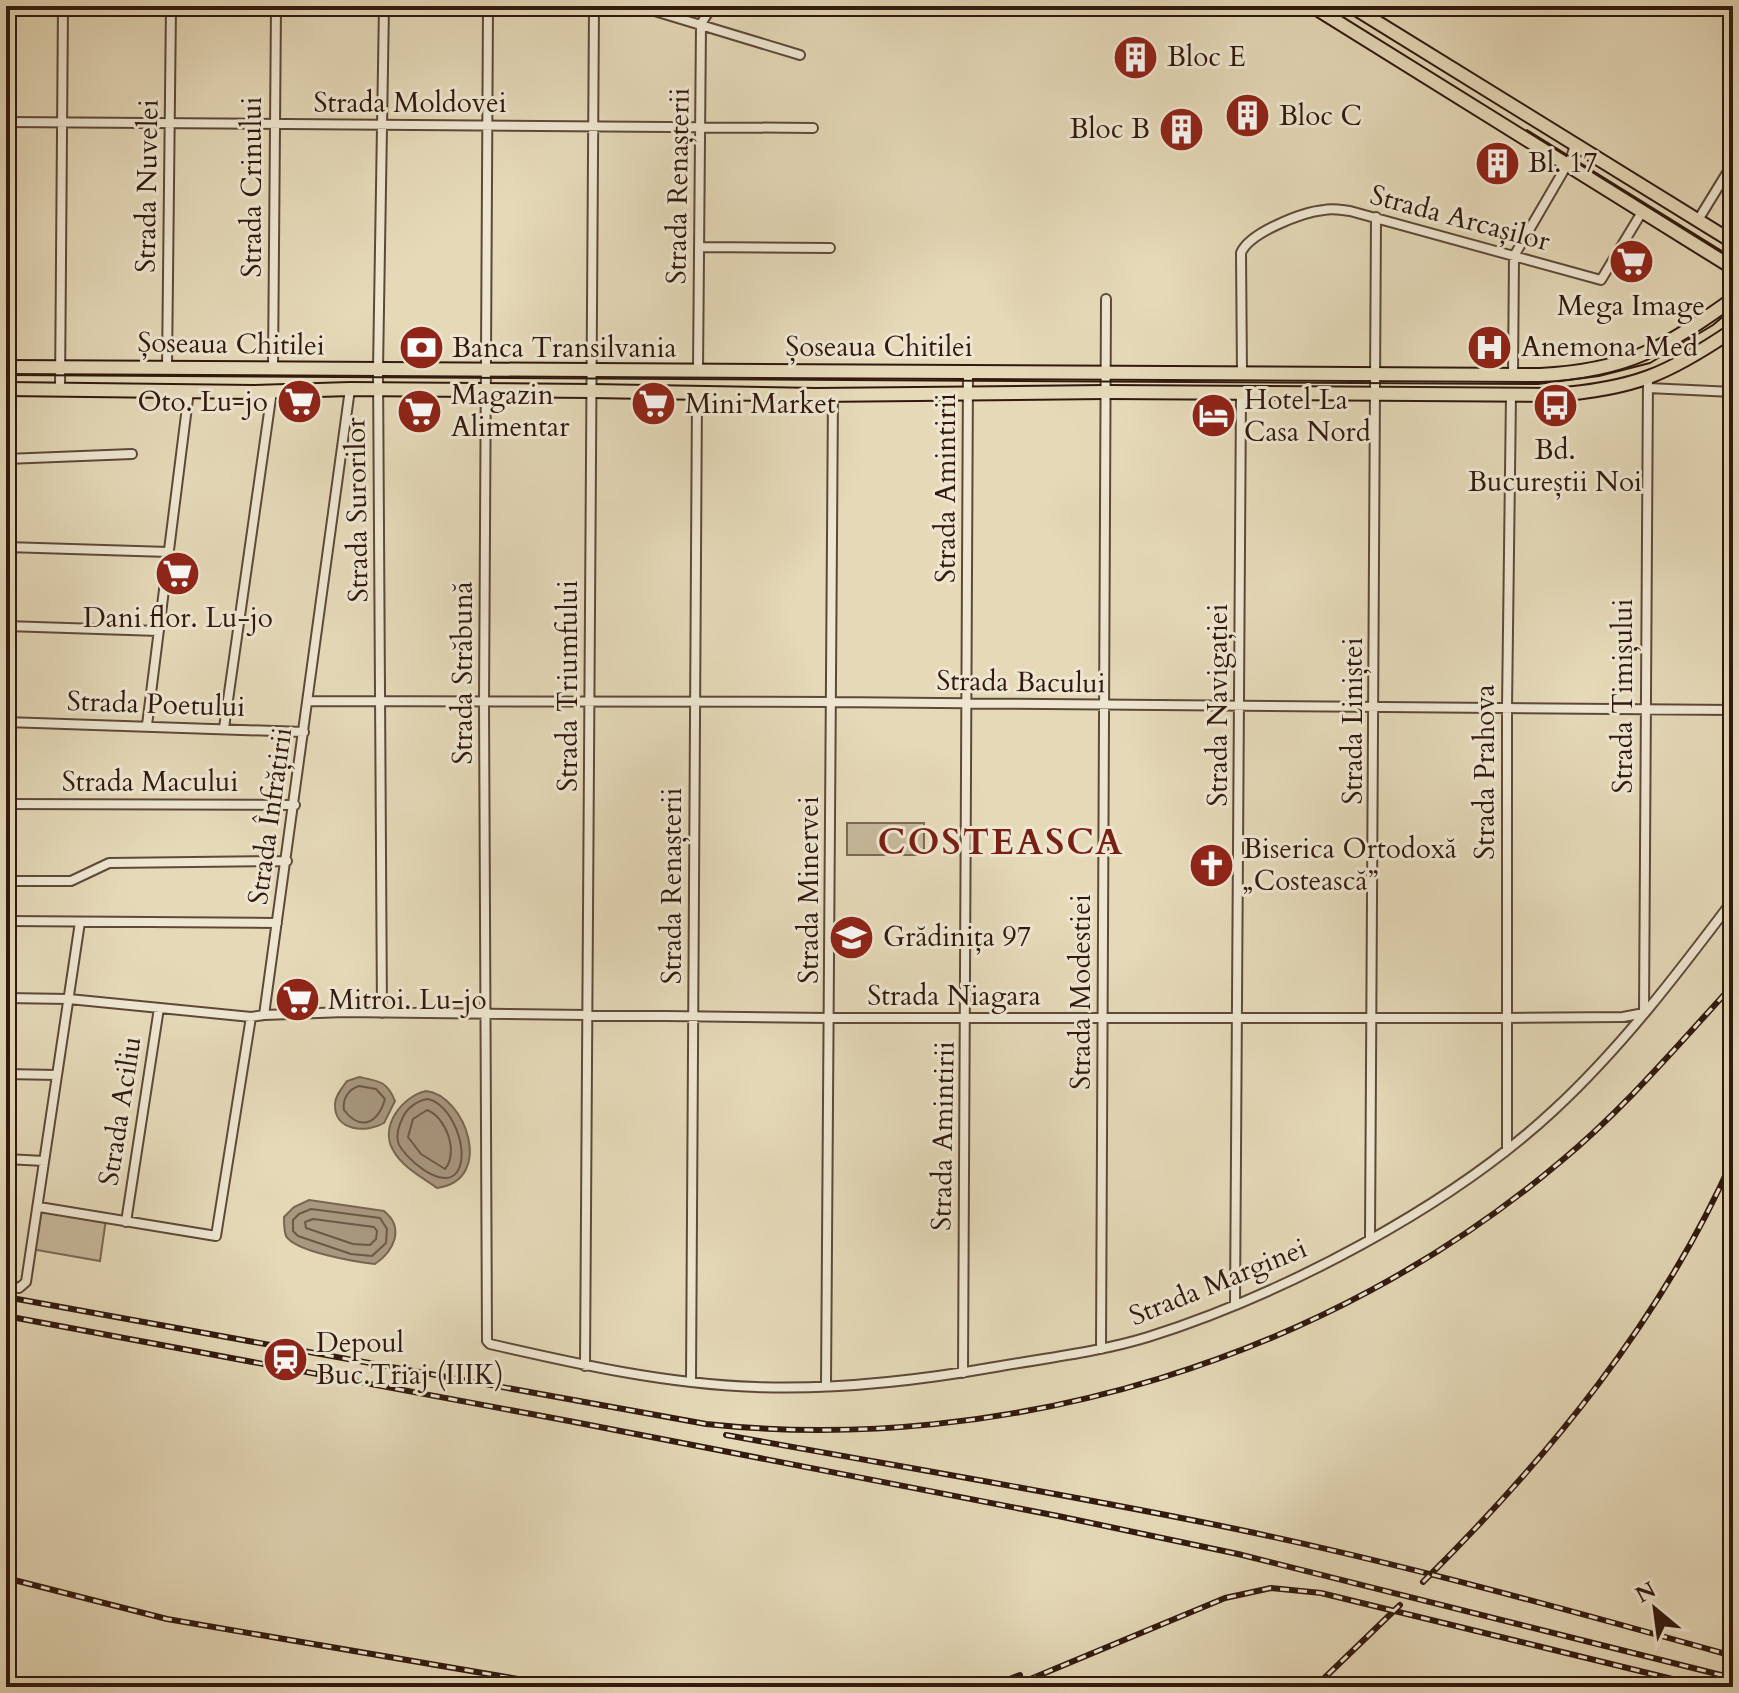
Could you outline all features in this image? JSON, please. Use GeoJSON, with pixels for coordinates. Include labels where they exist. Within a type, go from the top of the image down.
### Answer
{"type":"FeatureCollection","features":[{"type":"Feature","properties":{"kind":"main road"},"geometry":{"type":"LineString","coordinates":[[1312,6],[1733,268]]}},
{"type":"Feature","properties":{"kind":"main road"},"geometry":{"type":"LineString","coordinates":[[1351,6],[1733,242]]}},
{"type":"Feature","properties":{"kind":"main road","name":"Șoseaua Chitilei"},"geometry":{"type":"LineString","coordinates":[[6,389],[378,389],[591,371],[1513,375],[1590,371],[1628,362],[1667,343],[1733,299]]}},
{"type":"Feature","properties":{"kind":"main road","name":"Șoseaua Chitilei"},"geometry":{"type":"LineString","coordinates":[[6,367],[378,369],[591,391],[1511,395],[1576,393],[1648,383],[1733,330]]}},
{"type":"Feature","properties":{"kind":"street"},"geometry":{"type":"LineString","coordinates":[[60,389],[63,6]]}},
{"type":"Feature","properties":{"kind":"street","name":"Strada Nuvelei"},"geometry":{"type":"LineString","coordinates":[[167,367],[171,6]]}},
{"type":"Feature","properties":{"kind":"street","name":"Strada Crinului"},"geometry":{"type":"LineString","coordinates":[[273,368],[276,6]]}},
{"type":"Feature","properties":{"kind":"street","name":"Strada Surorilor"},"geometry":{"type":"LineString","coordinates":[[382,1013],[378,369],[384,6]]}},
{"type":"Feature","properties":{"kind":"street","name":"Strada Străbună"},"geometry":{"type":"LineString","coordinates":[[487,1341],[484,703],[488,6]]}},
{"type":"Feature","properties":{"kind":"street","name":"Strada Triumfului"},"geometry":{"type":"LineString","coordinates":[[585,1366],[594,6]]}},
{"type":"Feature","properties":{"kind":"street"},"geometry":{"type":"LineString","coordinates":[[638,6],[800,55]]}},
{"type":"Feature","properties":{"kind":"street"},"geometry":{"type":"LineString","coordinates":[[701,24],[712,6]]}},
{"type":"Feature","properties":{"kind":"street","name":"Strada Renașterii"},"geometry":{"type":"LineString","coordinates":[[698,370],[701,24]]}},
{"type":"Feature","properties":{"kind":"street","name":"Strada Moldovei"},"geometry":{"type":"LineString","coordinates":[[6,122],[813,128]]}},
{"type":"Feature","properties":{"kind":"street"},"geometry":{"type":"LineString","coordinates":[[1513,375],[1514,256],[1567,165],[1575,145]]}},
{"type":"Feature","properties":{"kind":"street"},"geometry":{"type":"LineString","coordinates":[[1698,220],[1733,163]]}},
{"type":"Feature","properties":{"kind":"street","name":"Strada Arcașilor"},"geometry":{"type":"LineString","coordinates":[[1242,372],[1241,253],[1252,238],[1319,210],[1350,211],[1376,217],[1601,280],[1642,212]]}},
{"type":"Feature","properties":{"kind":"street"},"geometry":{"type":"LineString","coordinates":[[1376,217],[1376,374]]}},
{"type":"Feature","properties":{"kind":"street"},"geometry":{"type":"LineString","coordinates":[[699,247],[830,248]]}},
{"type":"Feature","properties":{"kind":"street","name":"Strada Modestiei"},"geometry":{"type":"LineString","coordinates":[[1101,1349],[1106,299]]}},
{"type":"Feature","properties":{"kind":"street","name":"Strada Amintirii"},"geometry":{"type":"LineString","coordinates":[[963,1373],[968,372]]}},
{"type":"Feature","properties":{"kind":"street","name":"Strada Liniștei"},"geometry":{"type":"LineString","coordinates":[[1370,1238],[1376,374]]}},
{"type":"Feature","properties":{"kind":"street","name":"Șoseaua Chitilei"},"geometry":{"type":"LineString","coordinates":[[1648,383],[1733,392]]}},
{"type":"Feature","properties":{"kind":"street","name":"Strada Timișului"},"geometry":{"type":"LineString","coordinates":[[1644,1013],[1648,383]]}},
{"type":"Feature","properties":{"kind":"street","name":"Strada Înfrățirii"},"geometry":{"type":"LineString","coordinates":[[264,1015],[350,389]]}},
{"type":"Feature","properties":{"kind":"street"},"geometry":{"type":"LineString","coordinates":[[147,725],[189,391]]}},
{"type":"Feature","properties":{"kind":"street"},"geometry":{"type":"LineString","coordinates":[[224,728],[272,391]]}},
{"type":"Feature","properties":{"kind":"street","name":"Strada Renașterii"},"geometry":{"type":"LineString","coordinates":[[691,1381],[697,392]]}},
{"type":"Feature","properties":{"kind":"street","name":"Strada Minervei"},"geometry":{"type":"LineString","coordinates":[[826,1386],[833,394]]}},
{"type":"Feature","properties":{"kind":"street","name":"Strada Navigației"},"geometry":{"type":"LineString","coordinates":[[1235,1305],[1241,394]]}},
{"type":"Feature","properties":{"kind":"street","name":"Strada Prahova"},"geometry":{"type":"LineString","coordinates":[[1507,1150],[1511,395]]}},
{"type":"Feature","properties":{"kind":"street"},"geometry":{"type":"LineString","coordinates":[[6,459],[132,454]]}},
{"type":"Feature","properties":{"kind":"street"},"geometry":{"type":"LineString","coordinates":[[6,547],[169,552]]}},
{"type":"Feature","properties":{"kind":"street"},"geometry":{"type":"LineString","coordinates":[[6,626],[159,631]]}},
{"type":"Feature","properties":{"kind":"street","name":"Strada Bacului"},"geometry":{"type":"LineString","coordinates":[[308,701],[695,701],[1733,710]]}},
{"type":"Feature","properties":{"kind":"street","name":"Strada Poetului"},"geometry":{"type":"LineString","coordinates":[[6,722],[304,732]]}},
{"type":"Feature","properties":{"kind":"street","name":"Strada Macului"},"geometry":{"type":"LineString","coordinates":[[6,804],[295,805]]}},
{"type":"Feature","properties":{"kind":"street"},"geometry":{"type":"LineString","coordinates":[[6,881],[71,881],[109,863],[287,861]]}},
{"type":"Feature","properties":{"kind":"street","name":"Strada Marginei"},"geometry":{"type":"LineString","coordinates":[[487,1341],[585,1366],[754,1387],[892,1383],[1101,1349],[1146,1337],[1235,1305],[1370,1238],[1417,1211],[1507,1150],[1554,1110],[1597,1067],[1686,963],[1733,900]]}},
{"type":"Feature","properties":{"kind":"street"},"geometry":{"type":"LineString","coordinates":[[6,921],[277,923]]}},
{"type":"Feature","properties":{"kind":"street"},"geometry":{"type":"LineString","coordinates":[[6,1285],[23,1287],[26,1282],[80,922]]}},
{"type":"Feature","properties":{"kind":"street"},"geometry":{"type":"LineString","coordinates":[[6,998],[69,999],[251,1017],[264,1015]]}},
{"type":"Feature","properties":{"kind":"street","name":"Strada Aciliu"},"geometry":{"type":"LineString","coordinates":[[126,1222],[159,1008]]}},
{"type":"Feature","properties":{"kind":"street","name":"Strada Niagara"},"geometry":{"type":"LineString","coordinates":[[264,1015],[1507,1018],[1623,1017],[1644,1013]]}},
{"type":"Feature","properties":{"kind":"street"},"geometry":{"type":"LineString","coordinates":[[39,1207],[216,1236],[251,1017]]}},
{"type":"Feature","properties":{"kind":"street"},"geometry":{"type":"LineString","coordinates":[[6,1074],[57,1075]]}},
{"type":"Feature","properties":{"kind":"street"},"geometry":{"type":"LineString","coordinates":[[6,1159],[44,1161]]}},
{"type":"Feature","properties":{"kind":"shaded area"},"geometry":{"type":"Polygon","coordinates":[[[847,823],[924,823],[924,855],[847,855],[847,823]]]}},
{"type":"Feature","properties":{"kind":"shaded area"},"geometry":{"type":"Polygon","coordinates":[[[39,1207],[106,1219],[100,1261],[31,1249],[39,1207]]]}},
{"type":"Feature","properties":{"kind":"water"},"geometry":{"type":"Polygon","coordinates":[[[359,1077],[382,1083],[389,1089],[395,1101],[384,1123],[369,1128],[353,1128],[340,1120],[336,1113],[335,1101],[339,1092],[347,1081],[359,1077]]]}},
{"type":"Feature","properties":{"kind":"water"},"geometry":{"type":"Polygon","coordinates":[[[426,1091],[440,1096],[462,1121],[470,1155],[466,1170],[455,1182],[437,1188],[402,1162],[389,1141],[391,1122],[396,1113],[409,1099],[426,1091]]]}},
{"type":"Feature","properties":{"kind":"water"},"geometry":{"type":"Polygon","coordinates":[[[309,1200],[384,1211],[394,1225],[392,1246],[375,1264],[301,1247],[286,1236],[284,1217],[294,1207],[309,1200]]]}},
{"type":"Feature","properties":{"kind":"tram line"},"geometry":{"type":"LineString","coordinates":[[1527,130],[1733,258]]}},
{"type":"Feature","properties":{"kind":"tram line"},"geometry":{"type":"LineString","coordinates":[[6,375],[1538,384],[1599,376],[1650,363],[1713,325],[1733,308]]}},
{"type":"Feature","properties":{"kind":"railway"},"geometry":{"type":"LineString","coordinates":[[6,1297],[706,1424],[820,1430],[934,1424],[1048,1407],[1159,1378],[1267,1339],[1371,1290],[1469,1231],[1584,1142],[1650,1076],[1733,985]]}},
{"type":"Feature","properties":{"kind":"railway"},"geometry":{"type":"LineString","coordinates":[[1423,1582],[1514,1486],[1598,1385],[1672,1276],[1733,1159]]}},
{"type":"Feature","properties":{"kind":"railway"},"geometry":{"type":"LineString","coordinates":[[6,1316],[1058,1516],[1238,1554],[1733,1678]]}},
{"type":"Feature","properties":{"kind":"railway"},"geometry":{"type":"LineString","coordinates":[[726,1435],[1236,1529],[1486,1588],[1733,1656]]}},
{"type":"Feature","properties":{"kind":"railway"},"geometry":{"type":"LineString","coordinates":[[6,1578],[167,1619],[565,1687]]}},
{"type":"Feature","properties":{"kind":"railway"},"geometry":{"type":"LineString","coordinates":[[1011,1687],[1225,1598],[1271,1588],[1321,1593],[1705,1687]]}},
{"type":"Feature","properties":{"kind":"railway"},"geometry":{"type":"LineString","coordinates":[[1315,1687],[1400,1605]]}},
{"type":"Feature","properties":{"kind":"railway"},"geometry":{"type":"LineString","coordinates":[[989,1687],[1020,1675]]}},
{"type":"Feature","properties":{"kind":"railway"},"geometry":{"type":"LineString","coordinates":[[399,1684],[419,1687]]}},
{"type":"Feature","properties":{"kind":"railway"},"geometry":{"type":"LineString","coordinates":[[1487,1687],[1560,1684],[1607,1687]]}},
{"type":"Feature","properties":{"kind":"place","name":"Bloc E"},"geometry":{"type":"Point","coordinates":[1136,57]}},
{"type":"Feature","properties":{"kind":"place","name":"Bloc C"},"geometry":{"type":"Point","coordinates":[1248,116]}},
{"type":"Feature","properties":{"kind":"place","name":"Bloc B"},"geometry":{"type":"Point","coordinates":[1181,129]}},
{"type":"Feature","properties":{"kind":"place","name":"Bl. 17"},"geometry":{"type":"Point","coordinates":[1497,163]}},
{"type":"Feature","properties":{"kind":"place","name":"Mega Image"},"geometry":{"type":"Point","coordinates":[1631,262]}},
{"type":"Feature","properties":{"kind":"place","name":"Anemona Med"},"geometry":{"type":"Point","coordinates":[1490,347]}},
{"type":"Feature","properties":{"kind":"place","name":"Banca Transilvania"},"geometry":{"type":"Point","coordinates":[421,348]}},
{"type":"Feature","properties":{"kind":"place","name":"Oto. Lu-jo"},"geometry":{"type":"Point","coordinates":[299,402]}},
{"type":"Feature","properties":{"kind":"place","name":"Mini Market"},"geometry":{"type":"Point","coordinates":[654,404]}},
{"type":"Feature","properties":{"kind":"place","name":"Bd. Bucureștii Noi"},"geometry":{"type":"Point","coordinates":[1555,406]}},
{"type":"Feature","properties":{"kind":"place","name":"Magazin Alimentar"},"geometry":{"type":"Point","coordinates":[420,411]}},
{"type":"Feature","properties":{"kind":"place","name":"Hotel La Casa Nord"},"geometry":{"type":"Point","coordinates":[1213,416]}},
{"type":"Feature","properties":{"kind":"place","name":"Dani flor. Lu-jo"},"geometry":{"type":"Point","coordinates":[178,574]}},
{"type":"Feature","properties":{"kind":"place","name":"Biserica Ortodoxă „Costească”"},"geometry":{"type":"Point","coordinates":[1212,865]}},
{"type":"Feature","properties":{"kind":"place","name":"Grădinița 97"},"geometry":{"type":"Point","coordinates":[852,937]}},
{"type":"Feature","properties":{"kind":"place","name":"Mitroi. Lu-jo"},"geometry":{"type":"Point","coordinates":[297,1000]}},
{"type":"Feature","properties":{"kind":"place","name":"Depoul Buc.Triaj (IIIK)"},"geometry":{"type":"Point","coordinates":[285,1359]}},
{"type":"Feature","properties":{"kind":"district","name":"COSTEASCA"},"geometry":{"type":"Point","coordinates":[1001,842]}}]}
